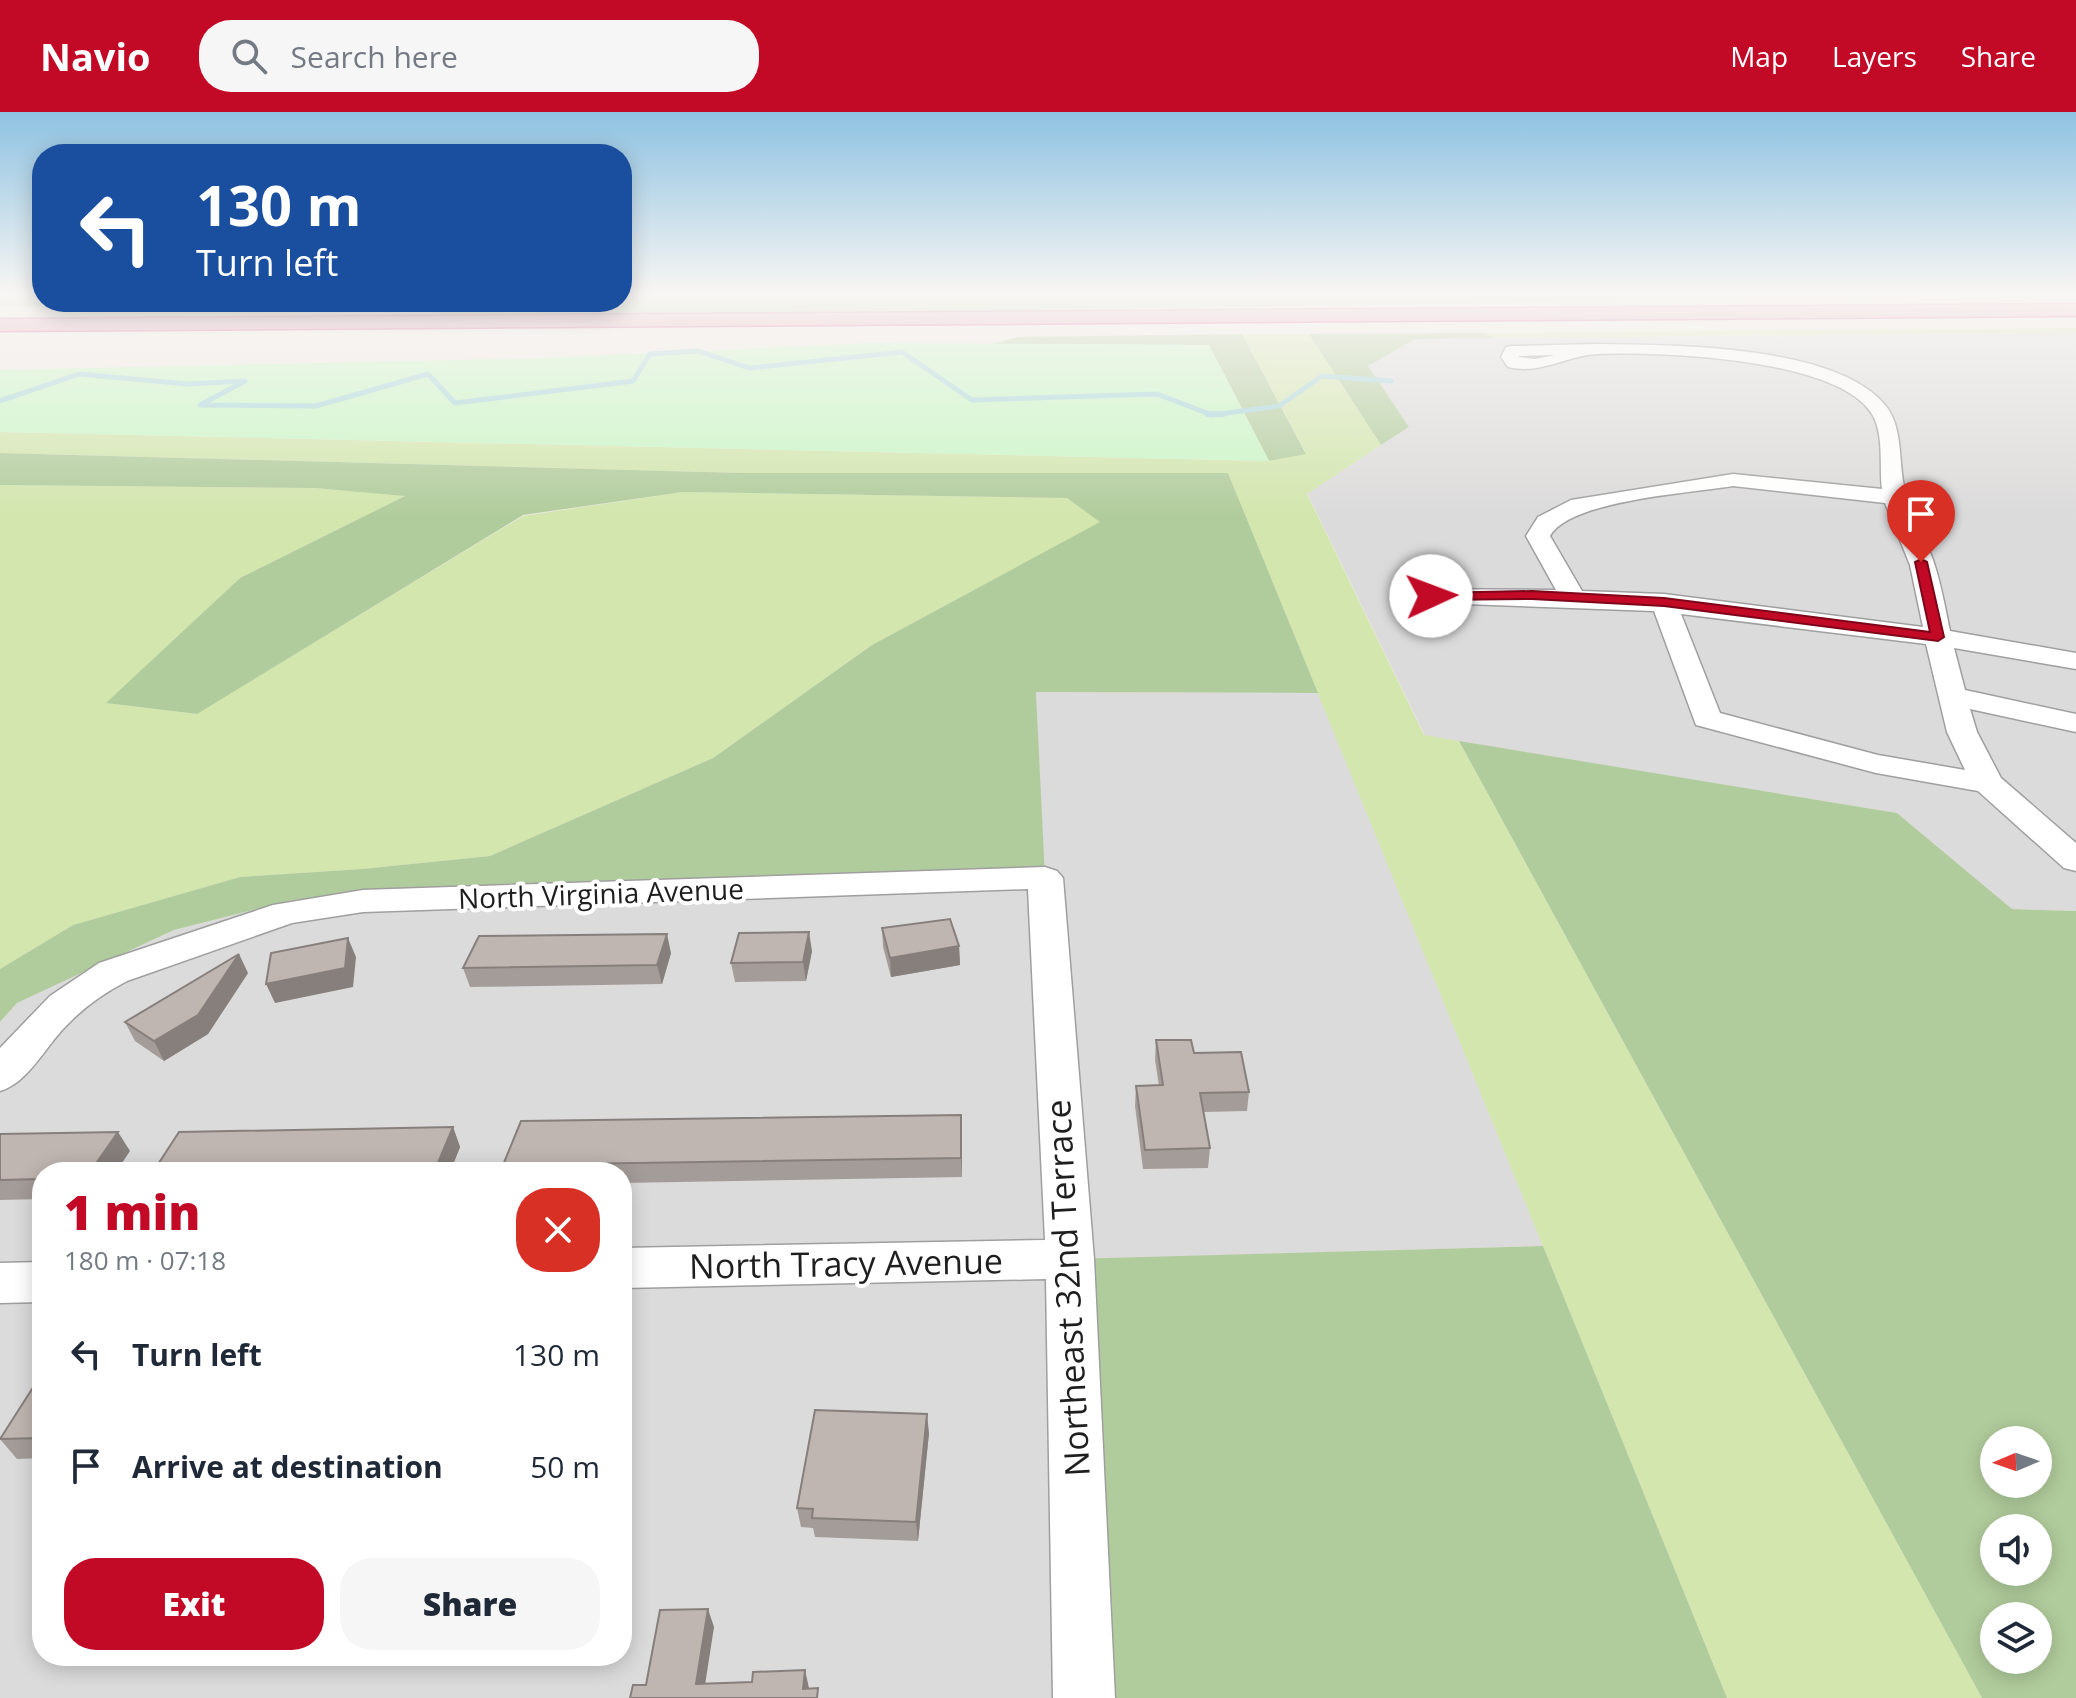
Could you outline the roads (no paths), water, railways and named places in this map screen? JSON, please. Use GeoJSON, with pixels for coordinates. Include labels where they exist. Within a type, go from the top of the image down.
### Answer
{"type":"FeatureCollection","features":[{"type":"Feature","properties":{"kind":"street"},"geometry":{"type":"LineString","coordinates":[[1800,368],[1858,389],[1880,410],[1895,497],[1921,562],[1962,732],[1988,783],[2076,861]]}},
{"type":"Feature","properties":{"kind":"street"},"geometry":{"type":"LineString","coordinates":[[1573,597],[1538,536],[1546,522],[1579,505],[1733,480],[1895,497]]}},
{"type":"Feature","properties":{"kind":"street"},"geometry":{"type":"LineString","coordinates":[[1419,597],[1573,597],[1664,602],[1938,637],[2076,661]]}},
{"type":"Feature","properties":{"kind":"street"},"geometry":{"type":"LineString","coordinates":[[1664,602],[1707,719],[1876,764],[1988,783]]}},
{"type":"Feature","properties":{"kind":"street"},"geometry":{"type":"LineString","coordinates":[[1952,696],[2076,723]]}},
{"type":"Feature","properties":{"kind":"street","name":"North Virginia Avenue"},"geometry":{"type":"LineString","coordinates":[[0,1076],[61,1004],[113,972],[286,913],[339,902],[1045,878]]}},
{"type":"Feature","properties":{"kind":"street","name":"Northeast 32nd Terrace"},"geometry":{"type":"LineString","coordinates":[[1045,878],[1070,1259],[1084,1698]]}},
{"type":"Feature","properties":{"kind":"street","name":"North Tracy Avenue"},"geometry":{"type":"LineString","coordinates":[[632,1268],[1070,1259]]}},
{"type":"Feature","properties":{"kind":"street"},"geometry":{"type":"LineString","coordinates":[[0,1283],[32,1282]]}},
{"type":"Feature","properties":{"kind":"waterway"},"geometry":{"type":"LineString","coordinates":[[0,401],[79,374],[187,384],[245,381],[200,405],[316,406],[428,374],[455,403],[633,381],[641,368]]}},
{"type":"Feature","properties":{"kind":"waterway"},"geometry":{"type":"LineString","coordinates":[[925,368],[972,400],[1157,394],[1209,414]]}},
{"type":"Feature","properties":{"kind":"waterway"},"geometry":{"type":"LineString","coordinates":[[1219,414],[1279,406],[1322,376],[1391,381]]}},
{"type":"Feature","properties":{"kind":"waterway"},"geometry":{"type":"LineString","coordinates":[[1209,414],[1219,414]]}},
{"type":"Feature","properties":{"kind":"waterway"},"geometry":{"type":"LineString","coordinates":[[1209,414],[1219,414]]}}]}
